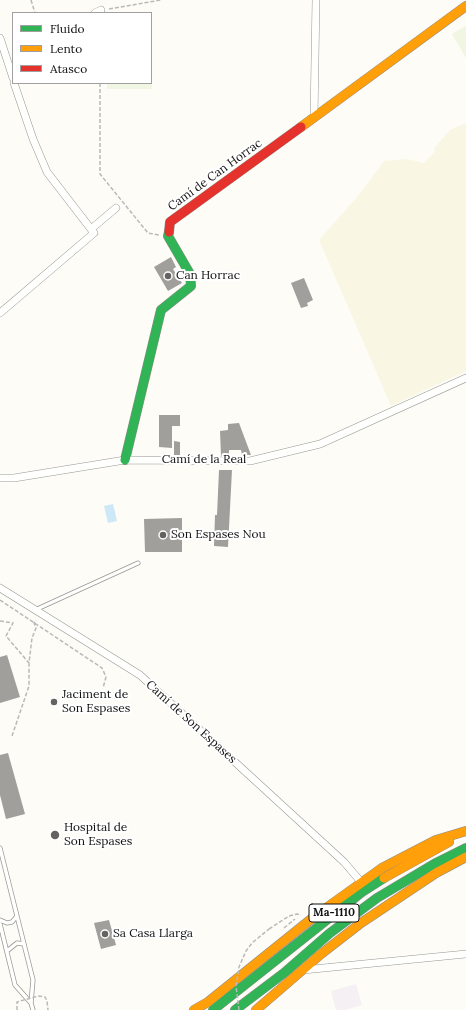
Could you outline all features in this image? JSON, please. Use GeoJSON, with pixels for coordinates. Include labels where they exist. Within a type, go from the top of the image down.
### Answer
{"type":"FeatureCollection","features":[{"type":"Feature","properties":{"kind":"main road","name":"Camí de Can Horrac"},"geometry":{"type":"LineString","coordinates":[[168,236],[170,222],[466,6]]}},
{"type":"Feature","properties":{"kind":"main road"},"geometry":{"type":"LineString","coordinates":[[125,460],[162,310],[191,286],[190,274],[168,236]]}},
{"type":"Feature","properties":{"kind":"main road"},"geometry":{"type":"LineString","coordinates":[[194,1010],[208,1002],[315,916],[382,868],[436,840],[466,831]]}},
{"type":"Feature","properties":{"kind":"main road","name":"Ma-1110"},"geometry":{"type":"LineString","coordinates":[[213,1010],[362,892],[397,870],[466,834]]}},
{"type":"Feature","properties":{"kind":"main road","name":"Ma-1110"},"geometry":{"type":"LineString","coordinates":[[234,1010],[284,973],[330,933],[377,898],[434,864],[466,848]]}},
{"type":"Feature","properties":{"kind":"main road"},"geometry":{"type":"LineString","coordinates":[[256,1010],[321,954],[385,906],[436,873],[466,857]]}},
{"type":"Feature","properties":{"kind":"street"},"geometry":{"type":"LineString","coordinates":[[314,118],[316,0]]}},
{"type":"Feature","properties":{"kind":"street"},"geometry":{"type":"LineString","coordinates":[[0,38],[10,61],[12,72]]}},
{"type":"Feature","properties":{"kind":"street"},"geometry":{"type":"LineString","coordinates":[[14,84],[33,139],[47,172],[92,231]]}},
{"type":"Feature","properties":{"kind":"street"},"geometry":{"type":"LineString","coordinates":[[0,313],[116,208]]}},
{"type":"Feature","properties":{"kind":"street","name":"Camí de la Real"},"geometry":{"type":"LineString","coordinates":[[0,478],[14,478],[125,460],[250,461],[320,444],[466,378]]}},
{"type":"Feature","properties":{"kind":"street","name":"Camí de Son Espases"},"geometry":{"type":"LineString","coordinates":[[0,588],[140,675],[344,862],[361,882]]}},
{"type":"Feature","properties":{"kind":"street"},"geometry":{"type":"LineString","coordinates":[[303,970],[466,954]]}},
{"type":"Feature","properties":{"kind":"lane"},"geometry":{"type":"LineString","coordinates":[[37,612],[138,563]]}},
{"type":"Feature","properties":{"kind":"lane"},"geometry":{"type":"LineString","coordinates":[[0,848],[33,980],[31,1003],[33,1010]]}},
{"type":"Feature","properties":{"kind":"lane"},"geometry":{"type":"LineString","coordinates":[[0,920],[7,923],[12,922],[17,916]]}},
{"type":"Feature","properties":{"kind":"lane"},"geometry":{"type":"LineString","coordinates":[[0,924],[15,985],[31,1003]]}},
{"type":"Feature","properties":{"kind":"lane"},"geometry":{"type":"LineString","coordinates":[[7,951],[17,943],[24,944]]}},
{"type":"Feature","properties":{"kind":"path"},"geometry":{"type":"LineString","coordinates":[[31,0],[35,12]]}},
{"type":"Feature","properties":{"kind":"path"},"geometry":{"type":"LineString","coordinates":[[98,12],[161,0]]}},
{"type":"Feature","properties":{"kind":"path"},"geometry":{"type":"LineString","coordinates":[[100,84],[100,174],[148,233],[168,236]]}},
{"type":"Feature","properties":{"kind":"path"},"geometry":{"type":"LineString","coordinates":[[0,600],[102,668],[106,677],[103,688]]}},
{"type":"Feature","properties":{"kind":"path"},"geometry":{"type":"LineString","coordinates":[[12,736],[29,686],[29,663],[32,638],[36,628],[34,623],[37,612]]}},
{"type":"Feature","properties":{"kind":"path"},"geometry":{"type":"LineString","coordinates":[[0,621],[13,623],[6,636],[29,663]]}},
{"type":"Feature","properties":{"kind":"path"},"geometry":{"type":"LineString","coordinates":[[239,1010],[236,986],[239,967],[246,951],[252,943],[269,929],[289,916],[297,914],[302,915]]}},
{"type":"Feature","properties":{"kind":"path"},"geometry":{"type":"LineString","coordinates":[[17,1010],[17,1002],[38,996],[45,997],[48,1010]]}},
{"type":"Feature","properties":{"kind":"shaded area"},"geometry":{"type":"Polygon","coordinates":[[[466,123],[466,371],[391,406],[319,240],[358,196],[384,161],[407,159],[424,163],[434,153],[435,147],[450,130],[466,123]]]}},
{"type":"Feature","properties":{"kind":"shaded area"},"geometry":{"type":"Polygon","coordinates":[[[356,984],[362,1005],[345,1010],[336,1010],[331,991],[356,984]]]}},
{"type":"Feature","properties":{"kind":"green space"},"geometry":{"type":"Polygon","coordinates":[[[466,26],[466,58],[452,34],[466,26]]]}},
{"type":"Feature","properties":{"kind":"green space"},"geometry":{"type":"Polygon","coordinates":[[[107,84],[152,84],[152,89],[107,89],[107,84]]]}},
{"type":"Feature","properties":{"kind":"water"},"geometry":{"type":"Polygon","coordinates":[[[113,504],[117,521],[108,523],[104,506],[113,504]]]}},
{"type":"Feature","properties":{"kind":"building","name":"Can Horrac"},"geometry":{"type":"Polygon","coordinates":[[[171,257],[176,267],[173,269],[182,283],[168,291],[154,267],[171,257]]]}},
{"type":"Feature","properties":{"kind":"building"},"geometry":{"type":"Polygon","coordinates":[[[304,278],[313,300],[307,303],[308,306],[301,308],[291,283],[304,278]]]}},
{"type":"Feature","properties":{"kind":"building"},"geometry":{"type":"Polygon","coordinates":[[[159,415],[180,415],[180,426],[172,426],[172,448],[159,447],[159,415]]]}},
{"type":"Feature","properties":{"kind":"building"},"geometry":{"type":"Polygon","coordinates":[[[239,423],[251,455],[242,455],[241,450],[229,450],[229,455],[221,456],[220,431],[228,430],[228,424],[239,423]]]}},
{"type":"Feature","properties":{"kind":"building"},"geometry":{"type":"Polygon","coordinates":[[[174,441],[180,442],[180,455],[174,455],[174,441]]]}},
{"type":"Feature","properties":{"kind":"building"},"geometry":{"type":"Polygon","coordinates":[[[219,470],[232,470],[228,547],[214,546],[219,470]]]}},
{"type":"Feature","properties":{"kind":"building","name":"Son Espases Nou"},"geometry":{"type":"Polygon","coordinates":[[[182,518],[182,552],[145,552],[144,519],[182,518]]]}},
{"type":"Feature","properties":{"kind":"building"},"geometry":{"type":"Polygon","coordinates":[[[7,655],[20,697],[0,703],[0,657],[7,655]]]}},
{"type":"Feature","properties":{"kind":"building"},"geometry":{"type":"Polygon","coordinates":[[[8,753],[25,814],[6,819],[0,795],[0,755],[8,753]]]}},
{"type":"Feature","properties":{"kind":"building","name":"Sa Casa Llarga"},"geometry":{"type":"Polygon","coordinates":[[[109,920],[116,945],[101,949],[94,923],[109,920]]]}},
{"type":"Feature","properties":{"kind":"traffic: fast"},"geometry":{"type":"LineString","coordinates":[[125,460],[161,310],[191,286],[190,274],[168,236],[169,232]]}},
{"type":"Feature","properties":{"kind":"traffic: fast"},"geometry":{"type":"LineString","coordinates":[[235,1010],[284,973],[330,933],[377,898],[434,864],[466,848]]}},
{"type":"Feature","properties":{"kind":"traffic: fast"},"geometry":{"type":"LineString","coordinates":[[213,1010],[362,892],[384,878]]}},
{"type":"Feature","properties":{"kind":"traffic: slow"},"geometry":{"type":"LineString","coordinates":[[301,127],[466,6]]}},
{"type":"Feature","properties":{"kind":"traffic: slow"},"geometry":{"type":"LineString","coordinates":[[194,1010],[208,1002],[315,916],[382,868],[436,840],[466,831]]}},
{"type":"Feature","properties":{"kind":"traffic: slow"},"geometry":{"type":"LineString","coordinates":[[384,878],[449,842]]}},
{"type":"Feature","properties":{"kind":"traffic: slow"},"geometry":{"type":"LineString","coordinates":[[256,1010],[321,954],[361,923],[436,873],[466,857]]}},
{"type":"Feature","properties":{"kind":"traffic: jam"},"geometry":{"type":"LineString","coordinates":[[169,232],[170,222],[301,127]]}},
{"type":"Feature","properties":{"kind":"place","name":"Can Horrac"},"geometry":{"type":"Point","coordinates":[168,276]}},
{"type":"Feature","properties":{"kind":"place","name":"Son Espases Nou"},"geometry":{"type":"Point","coordinates":[163,535]}},
{"type":"Feature","properties":{"kind":"place","name":"Jaciment de Son Espases"},"geometry":{"type":"Point","coordinates":[54,702]}},
{"type":"Feature","properties":{"kind":"place","name":"Hospital de Son Espases"},"geometry":{"type":"Point","coordinates":[55,835]}},
{"type":"Feature","properties":{"kind":"place","name":"Sa Casa Llarga"},"geometry":{"type":"Point","coordinates":[105,934]}}]}
